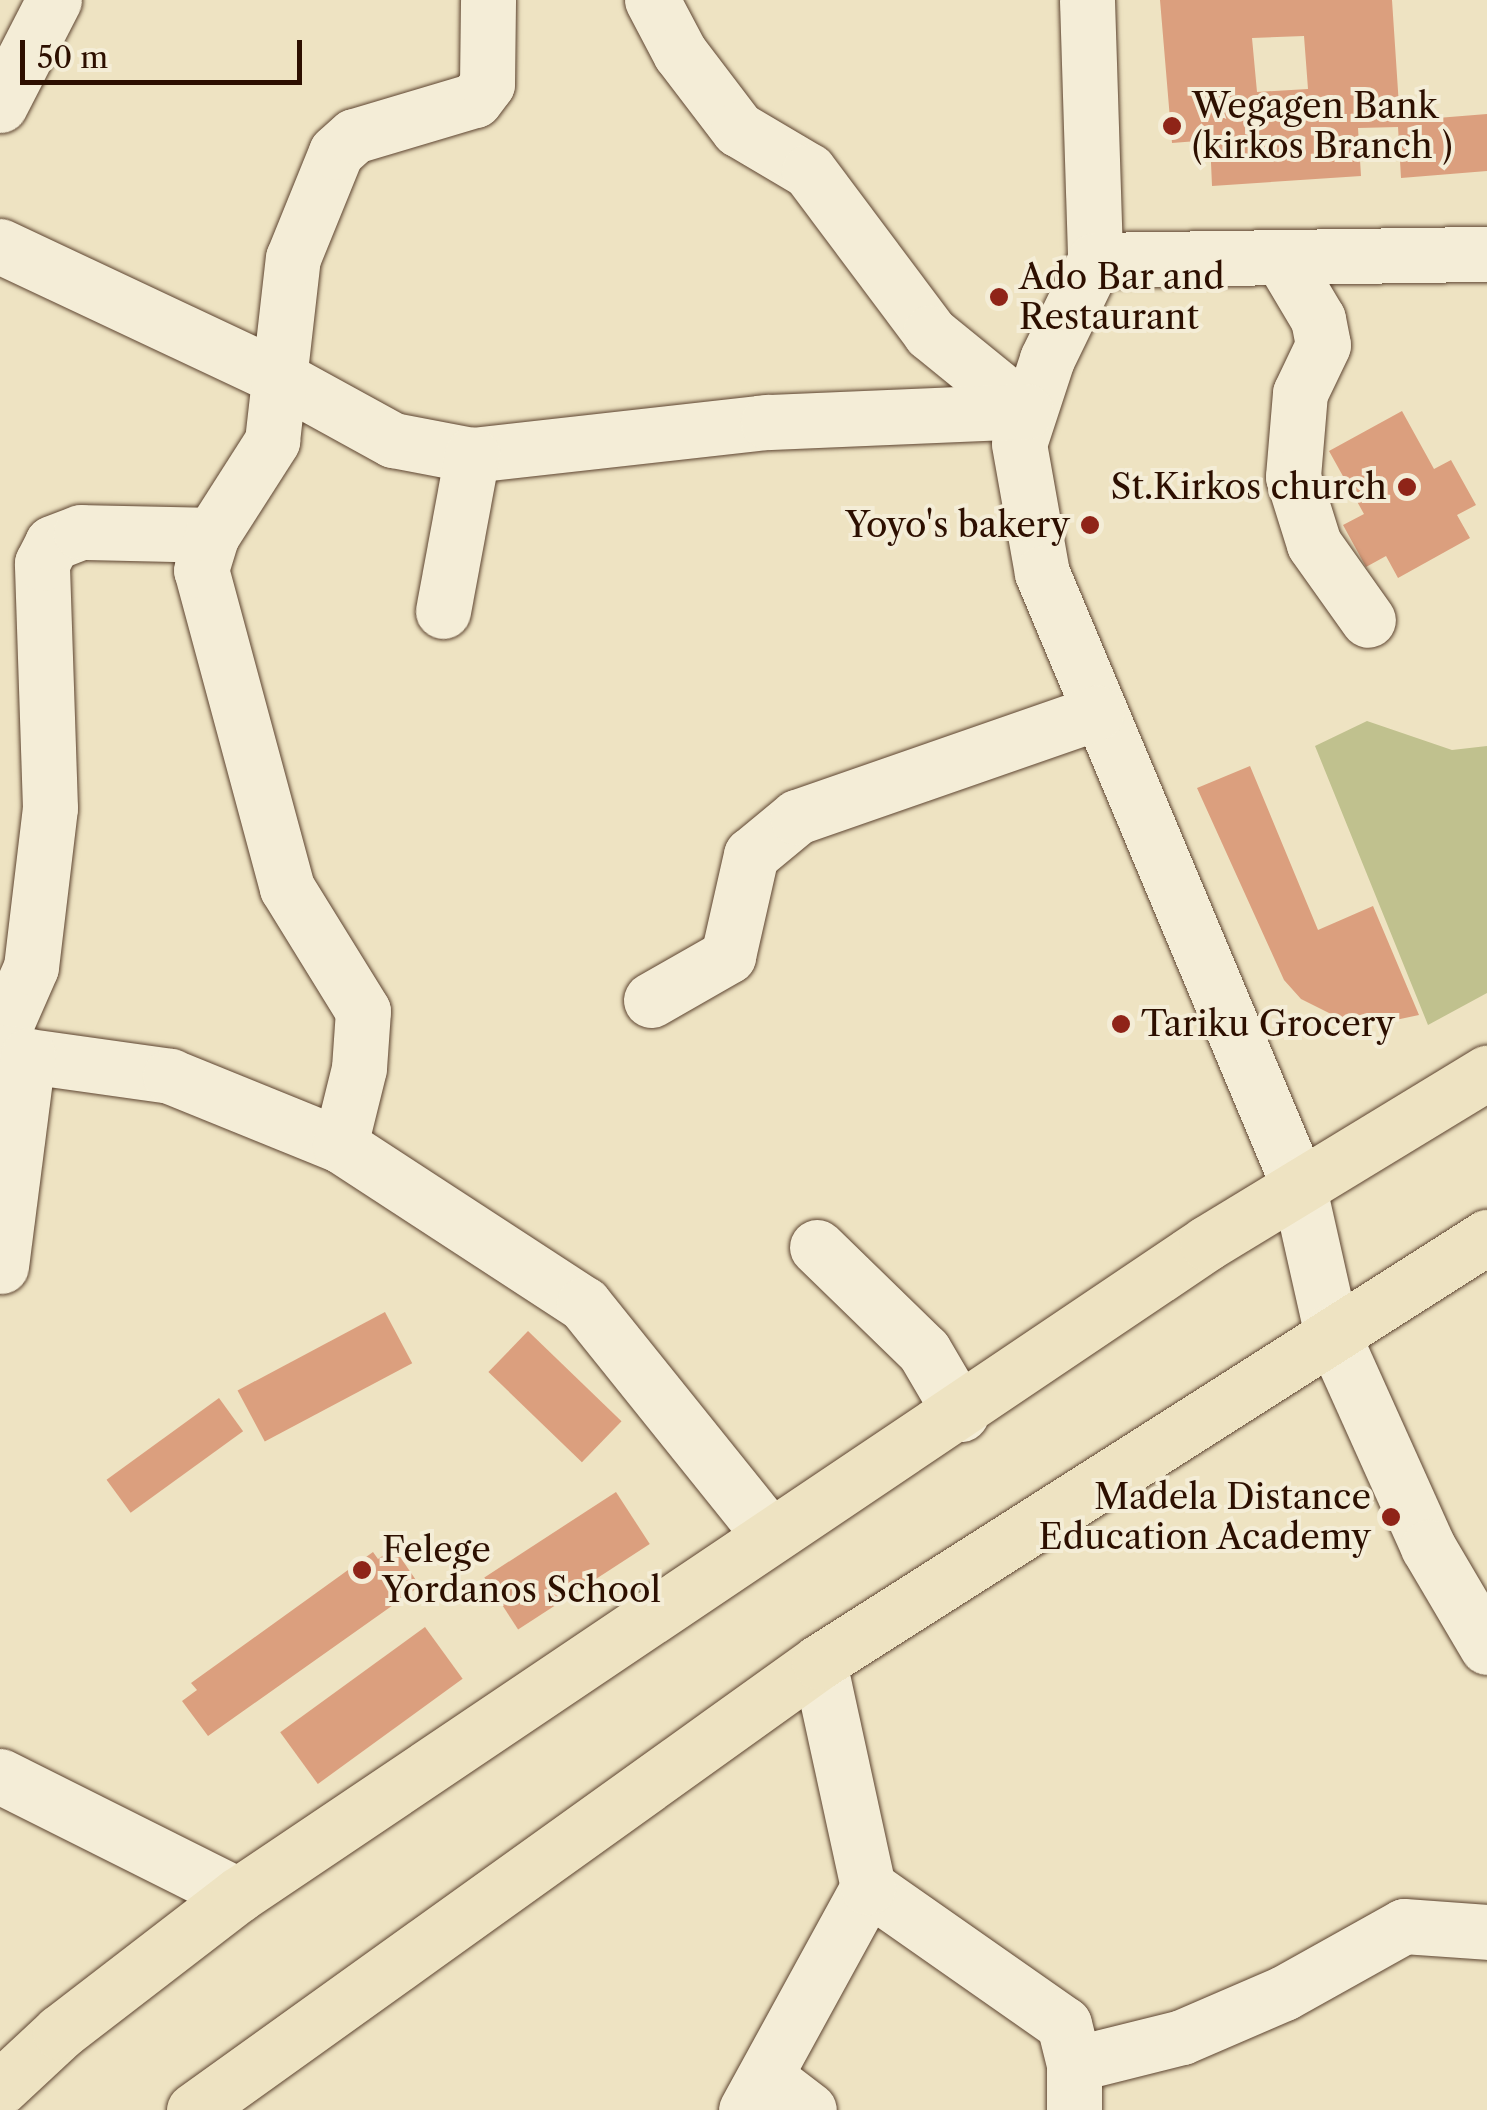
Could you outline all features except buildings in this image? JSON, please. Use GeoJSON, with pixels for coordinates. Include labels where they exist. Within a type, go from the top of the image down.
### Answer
{"type":"FeatureCollection","features":[{"type":"Feature","properties":{"kind":"main road"},"geometry":{"type":"LineString","coordinates":[[0,2088],[60,2032],[238,1895],[770,1534],[961,1414],[1298,1184],[1487,1074]]}},
{"type":"Feature","properties":{"kind":"main road"},"geometry":{"type":"LineString","coordinates":[[194,2110],[819,1662],[1331,1332],[1487,1237]]}},
{"type":"Feature","properties":{"kind":"street"},"geometry":{"type":"LineString","coordinates":[[0,105],[54,0]]}},
{"type":"Feature","properties":{"kind":"street"},"geometry":{"type":"LineString","coordinates":[[340,1145],[359,1068],[363,1012],[287,888],[202,570],[212,534],[272,441],[293,258],[336,152],[354,136],[475,100],[486,84],[488,0]]}},
{"type":"Feature","properties":{"kind":"street"},"geometry":{"type":"LineString","coordinates":[[652,0],[680,53],[738,129],[808,170],[930,333],[1026,411]]}},
{"type":"Feature","properties":{"kind":"street"},"geometry":{"type":"LineString","coordinates":[[1087,0],[1095,260],[1026,411],[1020,444],[1042,574],[1096,712],[1298,1184],[1331,1332],[1473,1609],[1487,1647]]}},
{"type":"Feature","properties":{"kind":"street"},"geometry":{"type":"LineString","coordinates":[[0,246],[280,378],[393,440],[472,455],[768,422],[1026,411]]}},
{"type":"Feature","properties":{"kind":"street"},"geometry":{"type":"LineString","coordinates":[[1095,260],[1487,254]]}},
{"type":"Feature","properties":{"kind":"street"},"geometry":{"type":"LineString","coordinates":[[1281,257],[1318,319],[1322,344],[1300,392],[1293,477],[1314,544],[1368,620]]}},
{"type":"Feature","properties":{"kind":"street"},"geometry":{"type":"LineString","coordinates":[[443,611],[472,455]]}},
{"type":"Feature","properties":{"kind":"street"},"geometry":{"type":"LineString","coordinates":[[2,1266],[9,1049],[31,967],[50,808],[42,563],[52,542],[81,532],[212,534]]}},
{"type":"Feature","properties":{"kind":"street"},"geometry":{"type":"LineString","coordinates":[[651,1000],[728,956],[751,854],[796,817],[1096,712]]}},
{"type":"Feature","properties":{"kind":"street"},"geometry":{"type":"LineString","coordinates":[[9,1049],[170,1076],[340,1145],[584,1304],[770,1534]]}},
{"type":"Feature","properties":{"kind":"street"},"geometry":{"type":"LineString","coordinates":[[817,1247],[924,1350],[961,1414]]}},
{"type":"Feature","properties":{"kind":"street"},"geometry":{"type":"LineString","coordinates":[[809,2110],[756,2094],[868,1887],[819,1662]]}},
{"type":"Feature","properties":{"kind":"street"},"geometry":{"type":"LineString","coordinates":[[0,1776],[238,1895]]}},
{"type":"Feature","properties":{"kind":"street"},"geometry":{"type":"LineString","coordinates":[[868,1887],[1064,2024],[1074,2087],[1284,1993],[1404,1926],[1487,1932]]}},
{"type":"Feature","properties":{"kind":"green space"},"geometry":{"type":"Polygon","coordinates":[[[1367,721],[1452,750],[1487,746],[1487,993],[1428,1025],[1315,746],[1367,721]]]}},
{"type":"Feature","properties":{"kind":"place","name":"Wegagen Bank (kirkos Branch )"},"geometry":{"type":"Point","coordinates":[1172,126]}},
{"type":"Feature","properties":{"kind":"place","name":"Ado Bar and Restaurant"},"geometry":{"type":"Point","coordinates":[999,297]}},
{"type":"Feature","properties":{"kind":"place","name":"St.Kirkos church"},"geometry":{"type":"Point","coordinates":[1407,487]}},
{"type":"Feature","properties":{"kind":"place","name":"Yoyo's bakery"},"geometry":{"type":"Point","coordinates":[1090,525]}},
{"type":"Feature","properties":{"kind":"place","name":"Tariku Grocery"},"geometry":{"type":"Point","coordinates":[1121,1024]}},
{"type":"Feature","properties":{"kind":"place","name":"Madela Distance Education Academy"},"geometry":{"type":"Point","coordinates":[1391,1517]}},
{"type":"Feature","properties":{"kind":"place","name":"Felege Yordanos School"},"geometry":{"type":"Point","coordinates":[362,1570]}}]}
